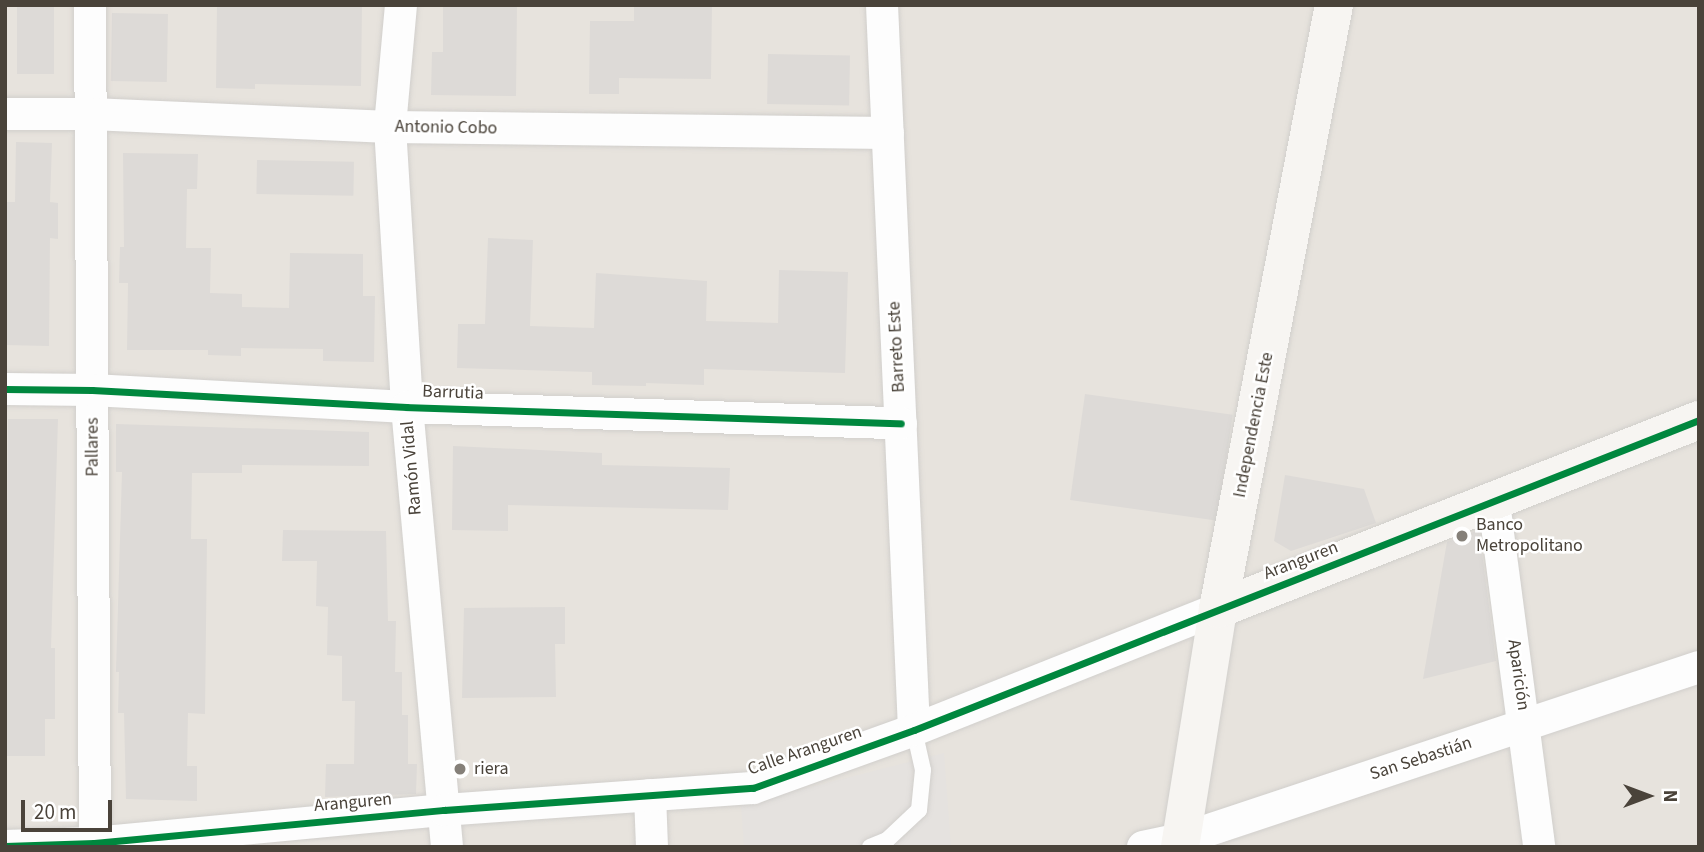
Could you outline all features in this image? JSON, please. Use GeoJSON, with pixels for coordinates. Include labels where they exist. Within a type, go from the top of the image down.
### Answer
{"type":"FeatureCollection","features":[{"type":"Feature","properties":{"kind":"main road","name":"Independencia Este"},"geometry":{"type":"LineString","coordinates":[[1181,843],[1218,609],[1334,5]]}},
{"type":"Feature","properties":{"kind":"main road","name":"Aranguren"},"geometry":{"type":"LineString","coordinates":[[1218,609],[1494,503],[1699,420]]}},
{"type":"Feature","properties":{"kind":"street","name":"Pallares"},"geometry":{"type":"LineString","coordinates":[[90,5],[94,845]]}},
{"type":"Feature","properties":{"kind":"street","name":"Ramón Vidal"},"geometry":{"type":"LineString","coordinates":[[401,5],[390,127],[407,407],[447,847]]}},
{"type":"Feature","properties":{"kind":"street","name":"Barreto Este"},"geometry":{"type":"LineString","coordinates":[[882,5],[914,730]]}},
{"type":"Feature","properties":{"kind":"street","name":"Antonio Cobo"},"geometry":{"type":"LineString","coordinates":[[5,114],[91,114],[390,127],[888,133]]}},
{"type":"Feature","properties":{"kind":"street","name":"Barrutia"},"geometry":{"type":"LineString","coordinates":[[5,389],[92,390],[407,407],[901,423]]}},
{"type":"Feature","properties":{"kind":"street","name":"Aparición"},"geometry":{"type":"LineString","coordinates":[[1494,503],[1539,847]]}},
{"type":"Feature","properties":{"kind":"street","name":"Aranguren"},"geometry":{"type":"LineString","coordinates":[[914,730],[1218,609]]}},
{"type":"Feature","properties":{"kind":"street","name":"San Sebastián"},"geometry":{"type":"LineString","coordinates":[[1143,847],[1181,843],[1699,667]]}},
{"type":"Feature","properties":{"kind":"street","name":"Calle Aranguren"},"geometry":{"type":"LineString","coordinates":[[704,791],[753,788],[914,730]]}},
{"type":"Feature","properties":{"kind":"street","name":"Aranguren"},"geometry":{"type":"LineString","coordinates":[[5,846],[94,845],[444,810],[704,791]]}},
{"type":"Feature","properties":{"kind":"street"},"geometry":{"type":"LineString","coordinates":[[650,795],[652,847]]}},
{"type":"Feature","properties":{"kind":"lane"},"geometry":{"type":"LineString","coordinates":[[870,847],[887,840],[919,810],[923,769],[914,730]]}},
{"type":"Feature","properties":{"kind":"shaded area"},"geometry":{"type":"Polygon","coordinates":[[[5,5],[1699,5],[1699,847],[5,847],[5,5]]]}},
{"type":"Feature","properties":{"kind":"shaded area"},"geometry":{"type":"Polygon","coordinates":[[[944,753],[951,847],[744,847],[741,805],[944,753]]]}},
{"type":"Feature","properties":{"kind":"building"},"geometry":{"type":"Polygon","coordinates":[[[17,5],[54,5],[54,74],[17,74],[17,5]]]}},
{"type":"Feature","properties":{"kind":"building"},"geometry":{"type":"Polygon","coordinates":[[[217,5],[362,5],[361,86],[255,84],[255,89],[216,88],[217,5]]]}},
{"type":"Feature","properties":{"kind":"building"},"geometry":{"type":"Polygon","coordinates":[[[443,5],[517,5],[516,96],[431,95],[432,52],[443,52],[443,5]]]}},
{"type":"Feature","properties":{"kind":"building"},"geometry":{"type":"Polygon","coordinates":[[[634,5],[712,5],[711,79],[619,78],[619,94],[589,94],[590,21],[634,21],[634,5]]]}},
{"type":"Feature","properties":{"kind":"building"},"geometry":{"type":"Polygon","coordinates":[[[112,13],[168,14],[167,82],[111,81],[112,13]]]}},
{"type":"Feature","properties":{"kind":"building"},"geometry":{"type":"Polygon","coordinates":[[[768,54],[850,55],[849,105],[767,104],[768,54]]]}},
{"type":"Feature","properties":{"kind":"building"},"geometry":{"type":"Polygon","coordinates":[[[16,142],[52,143],[50,202],[58,203],[58,239],[50,238],[49,346],[5,345],[5,202],[15,202],[16,142]]]}},
{"type":"Feature","properties":{"kind":"building"},"geometry":{"type":"Polygon","coordinates":[[[123,153],[198,154],[197,189],[187,189],[186,248],[211,248],[210,293],[242,294],[242,307],[289,308],[290,253],[363,254],[363,296],[375,296],[374,362],[323,361],[323,349],[241,348],[241,356],[208,355],[208,350],[127,350],[128,283],[119,283],[120,247],[124,247],[123,153]]]}},
{"type":"Feature","properties":{"kind":"building"},"geometry":{"type":"Polygon","coordinates":[[[257,160],[354,162],[353,196],[256,194],[257,160]]]}},
{"type":"Feature","properties":{"kind":"building"},"geometry":{"type":"Polygon","coordinates":[[[488,238],[533,240],[530,326],[594,328],[596,273],[707,281],[706,321],[778,323],[779,270],[848,272],[845,373],[704,369],[704,385],[646,383],[646,386],[592,385],[592,372],[457,368],[458,324],[485,324],[488,238]]]}},
{"type":"Feature","properties":{"kind":"building"},"geometry":{"type":"Polygon","coordinates":[[[1085,394],[1233,415],[1218,521],[1070,500],[1085,394]]]}},
{"type":"Feature","properties":{"kind":"building"},"geometry":{"type":"Polygon","coordinates":[[[8,419],[58,419],[51,648],[55,648],[55,719],[45,719],[45,756],[5,756],[8,419]]]}},
{"type":"Feature","properties":{"kind":"building"},"geometry":{"type":"Polygon","coordinates":[[[116,424],[369,432],[369,466],[242,465],[242,473],[192,473],[191,539],[207,539],[205,714],[188,713],[187,766],[197,766],[197,801],[126,799],[124,713],[118,713],[119,672],[116,672],[122,472],[116,472],[116,424]]]}},
{"type":"Feature","properties":{"kind":"building"},"geometry":{"type":"Polygon","coordinates":[[[453,446],[602,453],[602,465],[730,468],[728,510],[508,505],[508,531],[452,530],[453,446]]]}},
{"type":"Feature","properties":{"kind":"building"},"geometry":{"type":"Polygon","coordinates":[[[1285,475],[1364,489],[1376,523],[1291,551],[1274,541],[1285,475]]]}},
{"type":"Feature","properties":{"kind":"building"},"geometry":{"type":"Polygon","coordinates":[[[283,530],[386,531],[388,621],[396,621],[395,672],[402,672],[402,715],[408,715],[408,764],[417,764],[416,794],[325,797],[326,764],[354,764],[355,701],[342,701],[342,656],[327,655],[328,607],[316,606],[317,561],[282,561],[283,530]]]}},
{"type":"Feature","properties":{"kind":"building"},"geometry":{"type":"Polygon","coordinates":[[[1479,530],[1496,661],[1423,679],[1447,542],[1479,530]]]}},
{"type":"Feature","properties":{"kind":"building"},"geometry":{"type":"Polygon","coordinates":[[[565,607],[565,644],[555,644],[556,697],[462,698],[464,608],[565,607]]]}},
{"type":"Feature","properties":{"kind":"cycle path"},"geometry":{"type":"LineString","coordinates":[[5,389],[92,390],[407,407],[901,423]]}},
{"type":"Feature","properties":{"kind":"cycle path"},"geometry":{"type":"LineString","coordinates":[[5,846],[94,843],[444,810],[753,788],[914,730],[1699,420]]}},
{"type":"Feature","properties":{"kind":"place","name":"Banco Metropolitano"},"geometry":{"type":"Point","coordinates":[1462,536]}},
{"type":"Feature","properties":{"kind":"place","name":"riera"},"geometry":{"type":"Point","coordinates":[460,769]}}]}
